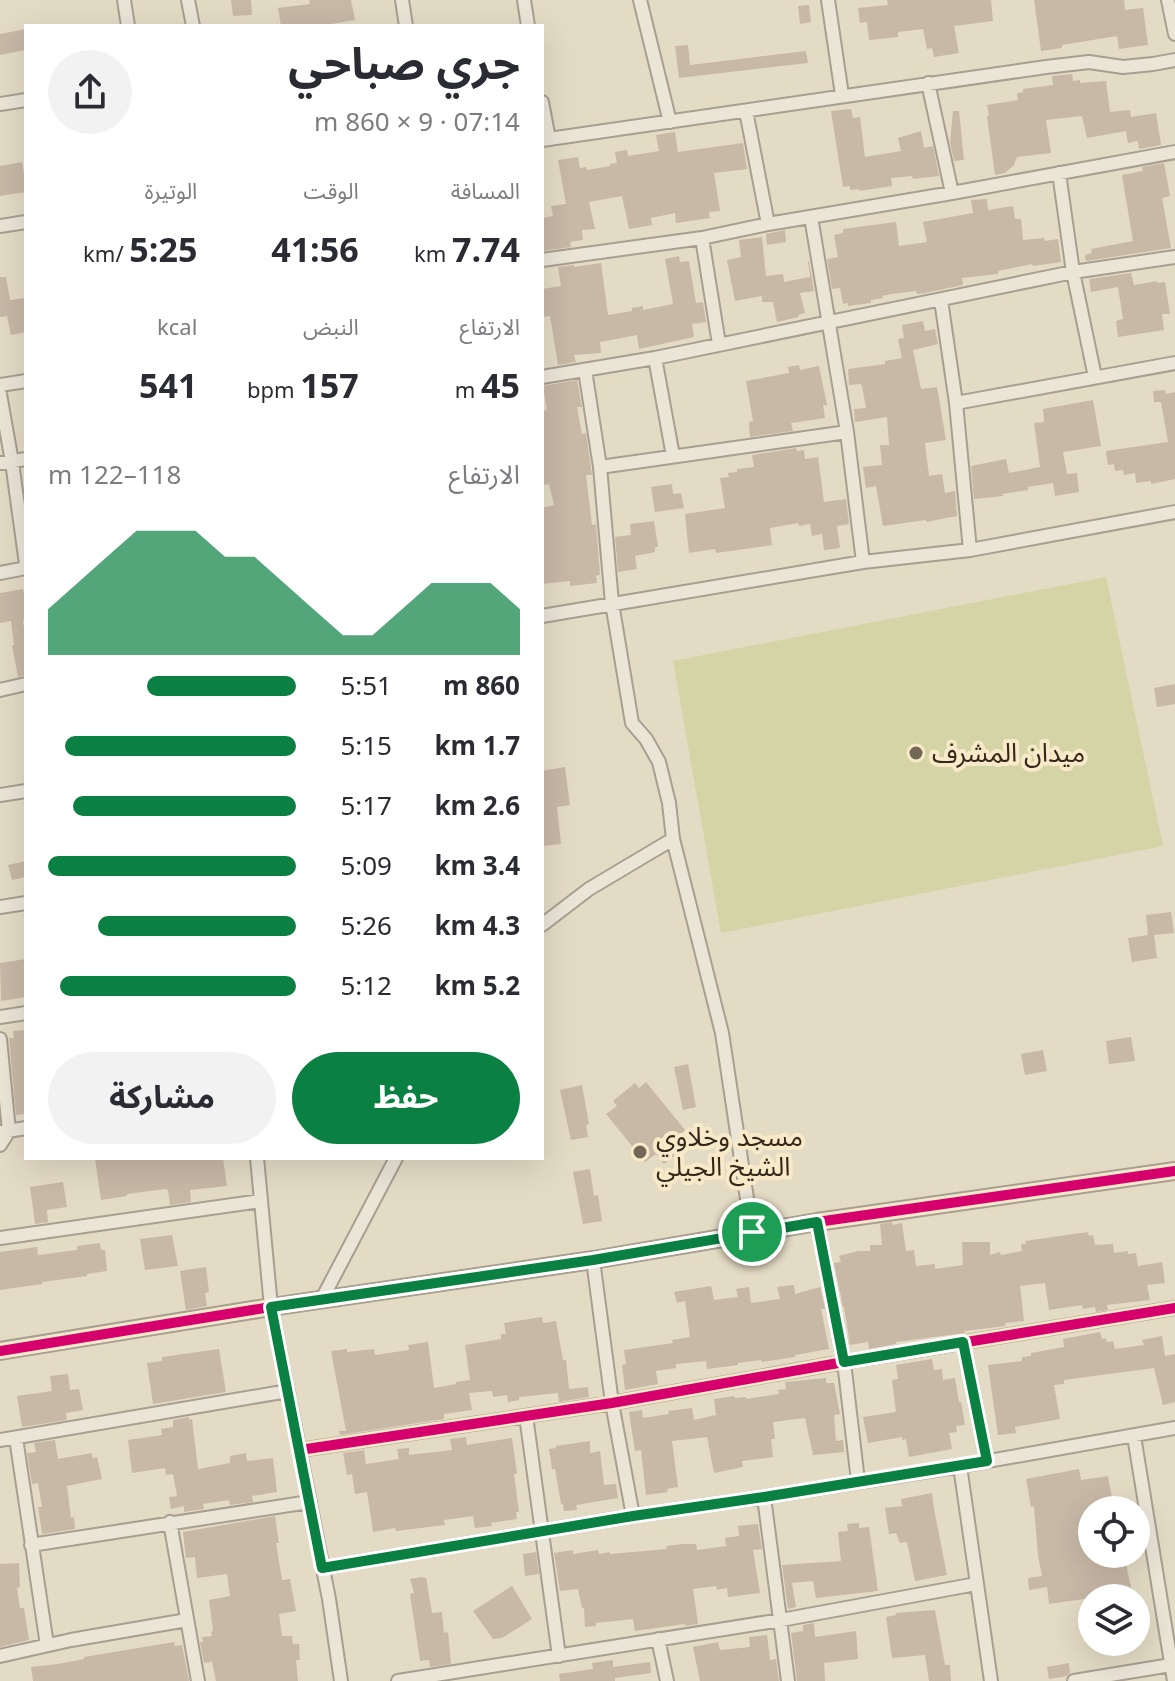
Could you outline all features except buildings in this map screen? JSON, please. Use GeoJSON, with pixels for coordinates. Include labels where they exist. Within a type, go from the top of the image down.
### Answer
{"type":"FeatureCollection","features":[{"type":"Feature","properties":{"kind":"street"},"geometry":{"type":"LineString","coordinates":[[124,0],[128,24]]}},
{"type":"Feature","properties":{"kind":"street"},"geometry":{"type":"LineString","coordinates":[[188,0],[193,24]]}},
{"type":"Feature","properties":{"kind":"street"},"geometry":{"type":"LineString","coordinates":[[402,0],[406,24]]}},
{"type":"Feature","properties":{"kind":"street"},"geometry":{"type":"LineString","coordinates":[[524,0],[528,24]]}},
{"type":"Feature","properties":{"kind":"street"},"geometry":{"type":"LineString","coordinates":[[640,0],[670,122]]}},
{"type":"Feature","properties":{"kind":"street"},"geometry":{"type":"LineString","coordinates":[[828,0],[842,95]]}},
{"type":"Feature","properties":{"kind":"street"},"geometry":{"type":"LineString","coordinates":[[1168,0],[1175,34]]}},
{"type":"Feature","properties":{"kind":"street"},"geometry":{"type":"LineString","coordinates":[[545,140],[1089,62],[1123,67],[1175,60]]}},
{"type":"Feature","properties":{"kind":"street"},"geometry":{"type":"LineString","coordinates":[[928,83],[952,193]]}},
{"type":"Feature","properties":{"kind":"street"},"geometry":{"type":"LineString","coordinates":[[0,104],[24,100]]}},
{"type":"Feature","properties":{"kind":"street"},"geometry":{"type":"LineString","coordinates":[[746,111],[768,224]]}},
{"type":"Feature","properties":{"kind":"street"},"geometry":{"type":"LineString","coordinates":[[544,260],[702,238],[1175,152]]}},
{"type":"Feature","properties":{"kind":"street"},"geometry":{"type":"LineString","coordinates":[[1059,173],[1073,272],[1095,377]]}},
{"type":"Feature","properties":{"kind":"street"},"geometry":{"type":"LineString","coordinates":[[811,217],[847,432],[863,562]]}},
{"type":"Feature","properties":{"kind":"street"},"geometry":{"type":"LineString","coordinates":[[0,226],[24,222]]}},
{"type":"Feature","properties":{"kind":"street"},"geometry":{"type":"LineString","coordinates":[[702,238],[719,344]]}},
{"type":"Feature","properties":{"kind":"street"},"geometry":{"type":"LineString","coordinates":[[544,377],[655,358],[1073,272],[1175,257]]}},
{"type":"Feature","properties":{"kind":"street"},"geometry":{"type":"LineString","coordinates":[[941,300],[956,403],[970,550]]}},
{"type":"Feature","properties":{"kind":"street"},"geometry":{"type":"LineString","coordinates":[[655,358],[673,456]]}},
{"type":"Feature","properties":{"kind":"street"},"geometry":{"type":"LineString","coordinates":[[956,403],[1175,363]]}},
{"type":"Feature","properties":{"kind":"street"},"geometry":{"type":"LineString","coordinates":[[585,370],[600,467],[612,603],[632,723],[646,739],[659,762],[669,803],[673,839],[722,1033],[752,1232]]}},
{"type":"Feature","properties":{"kind":"street"},"geometry":{"type":"LineString","coordinates":[[0,385],[24,381]]}},
{"type":"Feature","properties":{"kind":"street"},"geometry":{"type":"LineString","coordinates":[[0,394],[6,462],[24,556]]}},
{"type":"Feature","properties":{"kind":"street"},"geometry":{"type":"LineString","coordinates":[[600,467],[847,432]]}},
{"type":"Feature","properties":{"kind":"street"},"geometry":{"type":"LineString","coordinates":[[544,616],[863,562],[970,550],[1175,512]]}},
{"type":"Feature","properties":{"kind":"street"},"geometry":{"type":"LineString","coordinates":[[0,573],[24,567]]}},
{"type":"Feature","properties":{"kind":"street"},"geometry":{"type":"LineString","coordinates":[[0,690],[24,684]]}},
{"type":"Feature","properties":{"kind":"street"},"geometry":{"type":"LineString","coordinates":[[0,795],[24,791]]}},
{"type":"Feature","properties":{"kind":"street"},"geometry":{"type":"LineString","coordinates":[[544,923],[589,889],[673,839]]}},
{"type":"Feature","properties":{"kind":"street"},"geometry":{"type":"LineString","coordinates":[[0,907],[24,903]]}},
{"type":"Feature","properties":{"kind":"street"},"geometry":{"type":"LineString","coordinates":[[0,1017],[24,1013]]}},
{"type":"Feature","properties":{"kind":"street"},"geometry":{"type":"LineString","coordinates":[[0,1039],[4,1131],[0,1145]]}},
{"type":"Feature","properties":{"kind":"street"},"geometry":{"type":"LineString","coordinates":[[4,1131],[24,1128]]}},
{"type":"Feature","properties":{"kind":"street"},"geometry":{"type":"LineString","coordinates":[[257,1160],[271,1307],[341,1681]]}},
{"type":"Feature","properties":{"kind":"street"},"geometry":{"type":"LineString","coordinates":[[322,1299],[395,1160]]}},
{"type":"Feature","properties":{"kind":"street"},"geometry":{"type":"LineString","coordinates":[[0,1351],[322,1299],[593,1260],[817,1222],[1175,1171]]}},
{"type":"Feature","properties":{"kind":"street"},"geometry":{"type":"LineString","coordinates":[[0,1238],[260,1201]]}},
{"type":"Feature","properties":{"kind":"street"},"geometry":{"type":"LineString","coordinates":[[817,1222],[844,1362],[858,1481]]}},
{"type":"Feature","properties":{"kind":"street"},"geometry":{"type":"LineString","coordinates":[[593,1260],[612,1403],[633,1516]]}},
{"type":"Feature","properties":{"kind":"street"},"geometry":{"type":"LineString","coordinates":[[300,1450],[612,1403],[1175,1308]]}},
{"type":"Feature","properties":{"kind":"street"},"geometry":{"type":"LineString","coordinates":[[963,1342],[987,1461]]}},
{"type":"Feature","properties":{"kind":"street"},"geometry":{"type":"LineString","coordinates":[[0,1440],[288,1391]]}},
{"type":"Feature","properties":{"kind":"street"},"geometry":{"type":"LineString","coordinates":[[526,1416],[559,1656]]}},
{"type":"Feature","properties":{"kind":"street"},"geometry":{"type":"LineString","coordinates":[[322,1568],[960,1466],[1175,1428]]}},
{"type":"Feature","properties":{"kind":"street"},"geometry":{"type":"LineString","coordinates":[[1134,1436],[1174,1681]]}},
{"type":"Feature","properties":{"kind":"street"},"geometry":{"type":"LineString","coordinates":[[16,1438],[47,1645]]}},
{"type":"Feature","properties":{"kind":"street"},"geometry":{"type":"LineString","coordinates":[[960,1466],[991,1681]]}},
{"type":"Feature","properties":{"kind":"street"},"geometry":{"type":"LineString","coordinates":[[764,1497],[788,1681]]}},
{"type":"Feature","properties":{"kind":"street"},"geometry":{"type":"LineString","coordinates":[[31,1545],[309,1502]]}},
{"type":"Feature","properties":{"kind":"street"},"geometry":{"type":"LineString","coordinates":[[170,1522],[198,1681]]}},
{"type":"Feature","properties":{"kind":"street"},"geometry":{"type":"LineString","coordinates":[[398,1681],[781,1620],[976,1584]]}},
{"type":"Feature","properties":{"kind":"street"},"geometry":{"type":"LineString","coordinates":[[0,1656],[187,1620]]}},
{"type":"Feature","properties":{"kind":"street"},"geometry":{"type":"LineString","coordinates":[[658,1639],[667,1681]]}},
{"type":"Feature","properties":{"kind":"street"},"geometry":{"type":"LineString","coordinates":[[1074,1681],[1171,1665]]}},
{"type":"Feature","properties":{"kind":"green space","name":"ميدان المشرف"},"geometry":{"type":"Polygon","coordinates":[[[1106,577],[1163,846],[721,933],[673,661],[1106,577]]]}},
{"type":"Feature","properties":{"kind":"cycle path"},"geometry":{"type":"LineString","coordinates":[[0,1351],[593,1260],[817,1222],[1175,1171]]}},
{"type":"Feature","properties":{"kind":"cycle path"},"geometry":{"type":"LineString","coordinates":[[300,1450],[612,1403],[1175,1308]]}},
{"type":"Feature","properties":{"kind":"place","name":"ميدان المشرف"},"geometry":{"type":"Point","coordinates":[916,753]}},
{"type":"Feature","properties":{"kind":"place","name":"مسجد وخلاوي الشيخ الجيلي"},"geometry":{"type":"Point","coordinates":[640,1152]}},
{"type":"Feature","properties":{"kind":"route"},"geometry":{"type":"LineString","coordinates":[[817,1222],[844,1362],[963,1342],[987,1461],[322,1568],[271,1307],[593,1260],[752,1232],[817,1222]]}}]}
